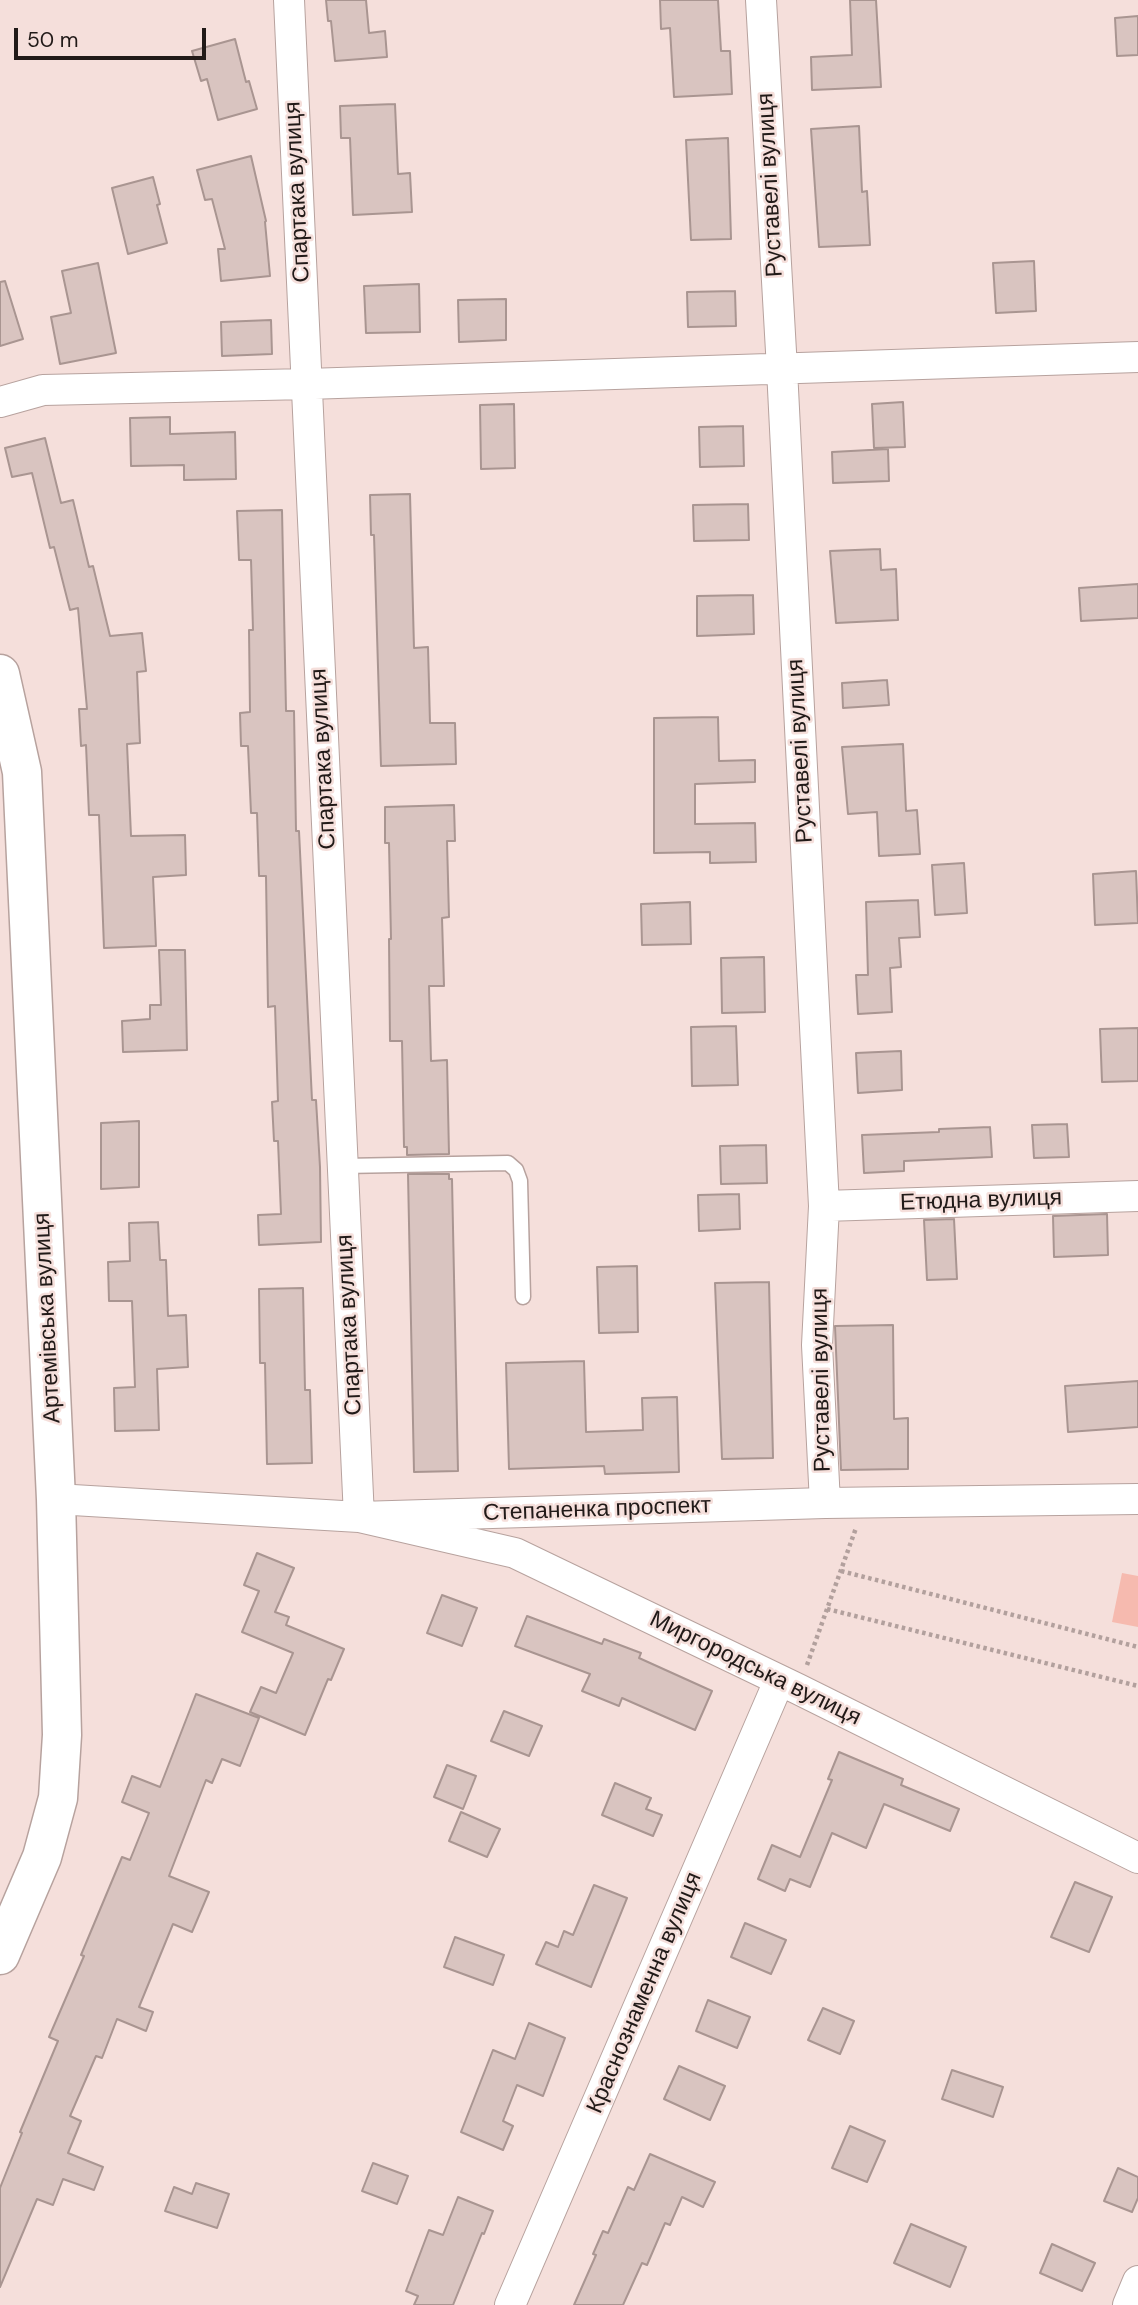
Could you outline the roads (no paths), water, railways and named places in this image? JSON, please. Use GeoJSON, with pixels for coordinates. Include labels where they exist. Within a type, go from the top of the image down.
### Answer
{"type":"FeatureCollection","features":[{"type":"Feature","properties":{"kind":"main road","name":"Артемівська вулиця"},"geometry":{"type":"LineString","coordinates":[[0,674],[22,772],[56,1499],[62,1735],[58,1798],[42,1857],[0,1955]]}},
{"type":"Feature","properties":{"kind":"street","name":"Спартака вулиця"},"geometry":{"type":"LineString","coordinates":[[289,0],[359,1517]]}},
{"type":"Feature","properties":{"kind":"street","name":"Руставелі вулиця"},"geometry":{"type":"LineString","coordinates":[[761,0],[824,1206],[817,1345],[825,1503]]}},
{"type":"Feature","properties":{"kind":"street"},"geometry":{"type":"LineString","coordinates":[[0,402],[43,390],[1138,357]]}},
{"type":"Feature","properties":{"kind":"street","name":"Етюдна вулиця"},"geometry":{"type":"LineString","coordinates":[[824,1206],[1138,1196]]}},
{"type":"Feature","properties":{"kind":"street","name":"Степаненка проспект"},"geometry":{"type":"LineString","coordinates":[[56,1499],[359,1517],[865,1502],[1138,1499]]}},
{"type":"Feature","properties":{"kind":"street","name":"Миргородська вулиця"},"geometry":{"type":"LineString","coordinates":[[359,1517],[515,1553],[1138,1858]]}},
{"type":"Feature","properties":{"kind":"street","name":"Краснознаменна вулиця"},"geometry":{"type":"LineString","coordinates":[[510,2305],[789,1685]]}},
{"type":"Feature","properties":{"kind":"street"},"geometry":{"type":"LineString","coordinates":[[1128,2305],[1138,2281]]}},
{"type":"Feature","properties":{"kind":"lane"},"geometry":{"type":"LineString","coordinates":[[343,1166],[508,1163],[516,1170],[520,1181],[523,1297]]}}]}
